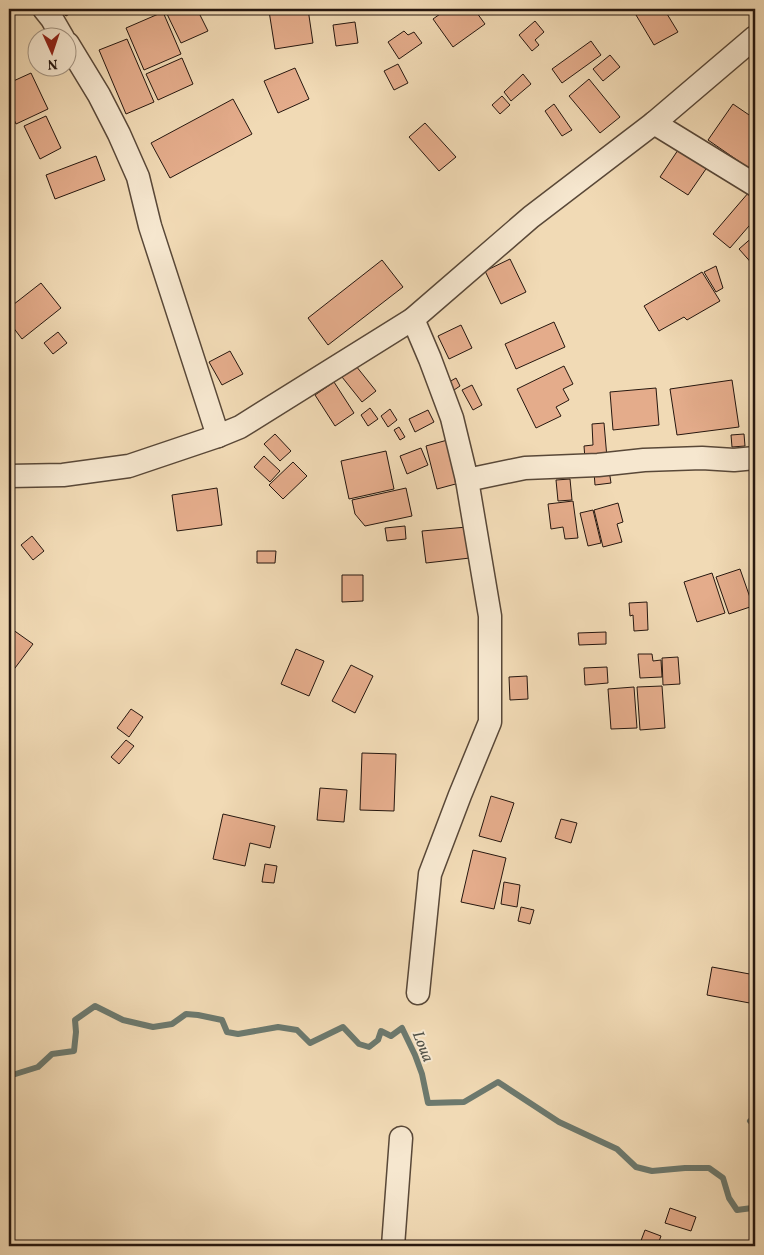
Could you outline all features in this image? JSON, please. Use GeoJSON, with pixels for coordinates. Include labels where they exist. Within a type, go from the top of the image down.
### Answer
{"type":"FeatureCollection","features":[{"type":"Feature","properties":{"kind":"street"},"geometry":{"type":"LineString","coordinates":[[44,9],[57,28]]}},
{"type":"Feature","properties":{"kind":"street"},"geometry":{"type":"LineString","coordinates":[[9,476],[63,475],[129,466],[240,427],[413,318],[531,217],[654,123],[755,37]]}},
{"type":"Feature","properties":{"kind":"street"},"geometry":{"type":"LineString","coordinates":[[78,61],[119,134],[138,178],[155,244],[218,436]]}},
{"type":"Feature","properties":{"kind":"street"},"geometry":{"type":"LineString","coordinates":[[654,123],[755,184]]}},
{"type":"Feature","properties":{"kind":"street"},"geometry":{"type":"LineString","coordinates":[[413,318],[452,418],[467,480],[490,616],[490,722],[430,874],[418,993]]}},
{"type":"Feature","properties":{"kind":"street"},"geometry":{"type":"LineString","coordinates":[[467,480],[526,468],[598,465],[644,460],[702,458],[734,460],[755,458]]}},
{"type":"Feature","properties":{"kind":"street"},"geometry":{"type":"LineString","coordinates":[[393,1246],[401,1138]]}},
{"type":"Feature","properties":{"kind":"building"},"geometry":{"type":"Polygon","coordinates":[[[61,9],[78,9],[66,16],[61,9]]]}},
{"type":"Feature","properties":{"kind":"building"},"geometry":{"type":"Polygon","coordinates":[[[179,9],[197,9],[208,31],[181,43],[167,14],[179,9]]]}},
{"type":"Feature","properties":{"kind":"building"},"geometry":{"type":"Polygon","coordinates":[[[308,9],[313,43],[275,49],[269,11],[308,9]]]}},
{"type":"Feature","properties":{"kind":"building"},"geometry":{"type":"Polygon","coordinates":[[[447,9],[474,9],[485,24],[453,47],[433,19],[447,9]]]}},
{"type":"Feature","properties":{"kind":"building"},"geometry":{"type":"Polygon","coordinates":[[[647,9],[664,9],[678,32],[654,45],[636,15],[647,9]]]}},
{"type":"Feature","properties":{"kind":"building"},"geometry":{"type":"Polygon","coordinates":[[[163,12],[181,54],[144,70],[126,28],[163,12]]]}},
{"type":"Feature","properties":{"kind":"building"},"geometry":{"type":"Polygon","coordinates":[[[535,21],[544,32],[535,40],[539,45],[532,51],[519,35],[535,21]]]}},
{"type":"Feature","properties":{"kind":"building"},"geometry":{"type":"Polygon","coordinates":[[[355,22],[358,43],[336,46],[333,25],[355,22]]]}},
{"type":"Feature","properties":{"kind":"building"},"geometry":{"type":"Polygon","coordinates":[[[404,31],[408,35],[414,32],[422,43],[399,59],[388,42],[404,31]]]}},
{"type":"Feature","properties":{"kind":"building"},"geometry":{"type":"Polygon","coordinates":[[[127,39],[154,102],[126,114],[99,50],[127,39]]]}},
{"type":"Feature","properties":{"kind":"building"},"geometry":{"type":"Polygon","coordinates":[[[591,41],[601,55],[562,83],[552,69],[591,41]]]}},
{"type":"Feature","properties":{"kind":"building"},"geometry":{"type":"Polygon","coordinates":[[[610,55],[620,67],[603,81],[593,69],[610,55]]]}},
{"type":"Feature","properties":{"kind":"building"},"geometry":{"type":"Polygon","coordinates":[[[182,58],[193,84],[158,100],[146,74],[182,58]]]}},
{"type":"Feature","properties":{"kind":"building"},"geometry":{"type":"Polygon","coordinates":[[[398,64],[408,83],[394,90],[384,71],[398,64]]]}},
{"type":"Feature","properties":{"kind":"building"},"geometry":{"type":"Polygon","coordinates":[[[295,68],[309,99],[278,113],[264,81],[295,68]]]}},
{"type":"Feature","properties":{"kind":"building"},"geometry":{"type":"Polygon","coordinates":[[[28,74],[28,78],[33,78],[48,109],[16,124],[9,108],[9,83],[28,74]]]}},
{"type":"Feature","properties":{"kind":"building"},"geometry":{"type":"Polygon","coordinates":[[[523,74],[531,84],[511,101],[504,92],[523,74]]]}},
{"type":"Feature","properties":{"kind":"building"},"geometry":{"type":"Polygon","coordinates":[[[589,79],[620,117],[600,133],[569,96],[589,79]]]}},
{"type":"Feature","properties":{"kind":"building"},"geometry":{"type":"Polygon","coordinates":[[[502,96],[510,105],[500,114],[492,105],[502,96]]]}},
{"type":"Feature","properties":{"kind":"building"},"geometry":{"type":"Polygon","coordinates":[[[233,99],[252,134],[170,178],[151,143],[233,99]]]}},
{"type":"Feature","properties":{"kind":"building"},"geometry":{"type":"Polygon","coordinates":[[[554,104],[572,130],[562,136],[545,111],[554,104]]]}},
{"type":"Feature","properties":{"kind":"building"},"geometry":{"type":"Polygon","coordinates":[[[733,104],[755,119],[755,168],[753,171],[708,140],[733,104]]]}},
{"type":"Feature","properties":{"kind":"building"},"geometry":{"type":"Polygon","coordinates":[[[46,116],[61,148],[40,159],[24,126],[46,116]]]}},
{"type":"Feature","properties":{"kind":"building"},"geometry":{"type":"Polygon","coordinates":[[[425,123],[456,157],[439,171],[409,137],[425,123]]]}},
{"type":"Feature","properties":{"kind":"building"},"geometry":{"type":"Polygon","coordinates":[[[680,147],[708,166],[688,195],[660,177],[680,147]]]}},
{"type":"Feature","properties":{"kind":"building"},"geometry":{"type":"Polygon","coordinates":[[[96,156],[105,180],[55,199],[46,175],[96,156]]]}},
{"type":"Feature","properties":{"kind":"building"},"geometry":{"type":"Polygon","coordinates":[[[749,192],[755,197],[755,219],[730,248],[713,234],[749,192]]]}},
{"type":"Feature","properties":{"kind":"building"},"geometry":{"type":"Polygon","coordinates":[[[755,235],[755,267],[739,249],[755,235]]]}},
{"type":"Feature","properties":{"kind":"building"},"geometry":{"type":"Polygon","coordinates":[[[510,259],[526,292],[501,304],[485,271],[510,259]]]}},
{"type":"Feature","properties":{"kind":"building"},"geometry":{"type":"Polygon","coordinates":[[[382,260],[403,287],[328,345],[308,318],[382,260]]]}},
{"type":"Feature","properties":{"kind":"building"},"geometry":{"type":"Polygon","coordinates":[[[716,266],[723,288],[716,292],[704,272],[716,266]]]}},
{"type":"Feature","properties":{"kind":"building"},"geometry":{"type":"Polygon","coordinates":[[[702,272],[720,301],[687,320],[684,317],[659,331],[644,306],[702,272]]]}},
{"type":"Feature","properties":{"kind":"building"},"geometry":{"type":"Polygon","coordinates":[[[41,283],[61,308],[22,339],[9,322],[9,308],[41,283]]]}},
{"type":"Feature","properties":{"kind":"building"},"geometry":{"type":"Polygon","coordinates":[[[554,322],[565,347],[516,369],[505,344],[554,322]]]}},
{"type":"Feature","properties":{"kind":"building"},"geometry":{"type":"Polygon","coordinates":[[[461,325],[472,348],[449,359],[438,336],[461,325]]]}},
{"type":"Feature","properties":{"kind":"building"},"geometry":{"type":"Polygon","coordinates":[[[58,332],[67,343],[53,354],[44,343],[58,332]]]}},
{"type":"Feature","properties":{"kind":"building"},"geometry":{"type":"Polygon","coordinates":[[[230,351],[243,374],[222,385],[209,362],[230,351]]]}},
{"type":"Feature","properties":{"kind":"building"},"geometry":{"type":"Polygon","coordinates":[[[356,366],[376,391],[362,402],[342,377],[356,366]]]}},
{"type":"Feature","properties":{"kind":"building"},"geometry":{"type":"Polygon","coordinates":[[[564,366],[573,384],[563,389],[569,400],[556,407],[561,416],[536,428],[517,389],[564,366]]]}},
{"type":"Feature","properties":{"kind":"building"},"geometry":{"type":"Polygon","coordinates":[[[456,378],[460,386],[454,390],[449,382],[456,378]]]}},
{"type":"Feature","properties":{"kind":"building"},"geometry":{"type":"Polygon","coordinates":[[[732,380],[739,427],[677,435],[670,389],[732,380]]]}},
{"type":"Feature","properties":{"kind":"building"},"geometry":{"type":"Polygon","coordinates":[[[334,382],[354,413],[335,426],[315,395],[334,382]]]}},
{"type":"Feature","properties":{"kind":"building"},"geometry":{"type":"Polygon","coordinates":[[[472,385],[482,405],[473,410],[462,390],[472,385]]]}},
{"type":"Feature","properties":{"kind":"building"},"geometry":{"type":"Polygon","coordinates":[[[656,388],[659,425],[613,430],[610,392],[656,388]]]}},
{"type":"Feature","properties":{"kind":"building"},"geometry":{"type":"Polygon","coordinates":[[[370,408],[378,419],[368,426],[361,415],[370,408]]]}},
{"type":"Feature","properties":{"kind":"building"},"geometry":{"type":"Polygon","coordinates":[[[390,409],[397,420],[388,427],[381,416],[390,409]]]}},
{"type":"Feature","properties":{"kind":"building"},"geometry":{"type":"Polygon","coordinates":[[[428,410],[434,422],[415,432],[409,419],[428,410]]]}},
{"type":"Feature","properties":{"kind":"building"},"geometry":{"type":"Polygon","coordinates":[[[604,423],[607,458],[585,459],[584,446],[593,445],[592,424],[604,423]]]}},
{"type":"Feature","properties":{"kind":"building"},"geometry":{"type":"Polygon","coordinates":[[[399,427],[405,437],[400,440],[394,430],[399,427]]]}},
{"type":"Feature","properties":{"kind":"building"},"geometry":{"type":"Polygon","coordinates":[[[275,434],[291,451],[280,461],[264,444],[275,434]]]}},
{"type":"Feature","properties":{"kind":"building"},"geometry":{"type":"Polygon","coordinates":[[[744,434],[745,446],[732,447],[731,435],[744,434]]]}},
{"type":"Feature","properties":{"kind":"building"},"geometry":{"type":"Polygon","coordinates":[[[451,439],[463,482],[437,489],[426,446],[451,439]]]}},
{"type":"Feature","properties":{"kind":"building"},"geometry":{"type":"Polygon","coordinates":[[[421,448],[428,465],[407,474],[400,456],[421,448]]]}},
{"type":"Feature","properties":{"kind":"building"},"geometry":{"type":"Polygon","coordinates":[[[386,451],[394,489],[349,499],[341,461],[386,451]]]}},
{"type":"Feature","properties":{"kind":"building"},"geometry":{"type":"Polygon","coordinates":[[[264,456],[280,471],[270,482],[254,467],[264,456]]]}},
{"type":"Feature","properties":{"kind":"building"},"geometry":{"type":"Polygon","coordinates":[[[293,462],[307,476],[283,499],[269,485],[293,462]]]}},
{"type":"Feature","properties":{"kind":"building"},"geometry":{"type":"Polygon","coordinates":[[[609,470],[611,483],[595,485],[594,472],[609,470]]]}},
{"type":"Feature","properties":{"kind":"building"},"geometry":{"type":"Polygon","coordinates":[[[570,479],[572,500],[558,501],[556,480],[570,479]]]}},
{"type":"Feature","properties":{"kind":"building"},"geometry":{"type":"Polygon","coordinates":[[[217,488],[222,525],[177,531],[172,495],[217,488]]]}},
{"type":"Feature","properties":{"kind":"building"},"geometry":{"type":"Polygon","coordinates":[[[406,488],[412,516],[365,526],[355,514],[352,500],[406,488]]]}},
{"type":"Feature","properties":{"kind":"building"},"geometry":{"type":"Polygon","coordinates":[[[573,501],[578,538],[565,539],[563,527],[551,529],[548,504],[573,501]]]}},
{"type":"Feature","properties":{"kind":"building"},"geometry":{"type":"Polygon","coordinates":[[[618,503],[623,522],[617,524],[622,542],[603,547],[594,510],[618,503]]]}},
{"type":"Feature","properties":{"kind":"building"},"geometry":{"type":"Polygon","coordinates":[[[593,510],[601,543],[588,546],[580,513],[593,510]]]}},
{"type":"Feature","properties":{"kind":"building"},"geometry":{"type":"Polygon","coordinates":[[[405,526],[406,539],[387,541],[385,528],[405,526]]]}},
{"type":"Feature","properties":{"kind":"building"},"geometry":{"type":"Polygon","coordinates":[[[467,527],[470,558],[426,563],[422,531],[467,527]]]}},
{"type":"Feature","properties":{"kind":"building"},"geometry":{"type":"Polygon","coordinates":[[[32,536],[44,551],[33,560],[21,545],[32,536]]]}},
{"type":"Feature","properties":{"kind":"building"},"geometry":{"type":"Polygon","coordinates":[[[257,551],[276,551],[275,563],[257,563],[257,551]]]}},
{"type":"Feature","properties":{"kind":"building"},"geometry":{"type":"Polygon","coordinates":[[[740,569],[753,606],[729,614],[716,577],[740,569]]]}},
{"type":"Feature","properties":{"kind":"building"},"geometry":{"type":"Polygon","coordinates":[[[712,573],[725,613],[697,622],[684,582],[712,573]]]}},
{"type":"Feature","properties":{"kind":"building"},"geometry":{"type":"Polygon","coordinates":[[[342,575],[363,575],[363,601],[342,602],[342,575]]]}},
{"type":"Feature","properties":{"kind":"building"},"geometry":{"type":"Polygon","coordinates":[[[647,602],[648,630],[634,631],[633,615],[630,616],[629,603],[647,602]]]}},
{"type":"Feature","properties":{"kind":"building"},"geometry":{"type":"Polygon","coordinates":[[[9,627],[33,644],[12,672],[9,670],[9,627]]]}},
{"type":"Feature","properties":{"kind":"building"},"geometry":{"type":"Polygon","coordinates":[[[606,632],[606,644],[579,645],[578,633],[606,632]]]}},
{"type":"Feature","properties":{"kind":"building"},"geometry":{"type":"Polygon","coordinates":[[[296,649],[324,661],[309,696],[281,684],[296,649]]]}},
{"type":"Feature","properties":{"kind":"building"},"geometry":{"type":"Polygon","coordinates":[[[638,654],[652,654],[653,661],[661,660],[662,677],[640,678],[638,654]]]}},
{"type":"Feature","properties":{"kind":"building"},"geometry":{"type":"Polygon","coordinates":[[[678,657],[680,684],[663,685],[662,658],[678,657]]]}},
{"type":"Feature","properties":{"kind":"building"},"geometry":{"type":"Polygon","coordinates":[[[351,665],[373,676],[355,713],[332,701],[351,665]]]}},
{"type":"Feature","properties":{"kind":"building"},"geometry":{"type":"Polygon","coordinates":[[[607,667],[608,683],[585,685],[584,668],[607,667]]]}},
{"type":"Feature","properties":{"kind":"building"},"geometry":{"type":"Polygon","coordinates":[[[527,676],[528,699],[510,700],[509,677],[527,676]]]}},
{"type":"Feature","properties":{"kind":"building"},"geometry":{"type":"Polygon","coordinates":[[[755,684],[755,700],[751,685],[755,684]]]}},
{"type":"Feature","properties":{"kind":"building"},"geometry":{"type":"Polygon","coordinates":[[[662,686],[665,728],[640,730],[637,687],[662,686]]]}},
{"type":"Feature","properties":{"kind":"building"},"geometry":{"type":"Polygon","coordinates":[[[634,687],[637,728],[611,729],[608,689],[634,687]]]}},
{"type":"Feature","properties":{"kind":"building"},"geometry":{"type":"Polygon","coordinates":[[[131,709],[143,717],[129,737],[117,728],[131,709]]]}},
{"type":"Feature","properties":{"kind":"building"},"geometry":{"type":"Polygon","coordinates":[[[126,740],[134,746],[119,764],[111,757],[126,740]]]}},
{"type":"Feature","properties":{"kind":"building"},"geometry":{"type":"Polygon","coordinates":[[[362,753],[396,754],[394,811],[360,810],[362,753]]]}},
{"type":"Feature","properties":{"kind":"building"},"geometry":{"type":"Polygon","coordinates":[[[320,788],[347,790],[344,822],[317,820],[320,788]]]}},
{"type":"Feature","properties":{"kind":"building"},"geometry":{"type":"Polygon","coordinates":[[[491,796],[514,803],[501,842],[479,836],[491,796]]]}},
{"type":"Feature","properties":{"kind":"building"},"geometry":{"type":"Polygon","coordinates":[[[223,814],[275,826],[270,848],[250,843],[245,866],[213,859],[223,814]]]}},
{"type":"Feature","properties":{"kind":"building"},"geometry":{"type":"Polygon","coordinates":[[[561,819],[577,823],[571,843],[555,838],[561,819]]]}},
{"type":"Feature","properties":{"kind":"building"},"geometry":{"type":"Polygon","coordinates":[[[473,850],[506,858],[494,909],[461,902],[473,850]]]}},
{"type":"Feature","properties":{"kind":"building"},"geometry":{"type":"Polygon","coordinates":[[[265,864],[277,866],[274,883],[262,882],[265,864]]]}},
{"type":"Feature","properties":{"kind":"building"},"geometry":{"type":"Polygon","coordinates":[[[504,882],[520,885],[517,907],[501,904],[504,882]]]}},
{"type":"Feature","properties":{"kind":"building"},"geometry":{"type":"Polygon","coordinates":[[[521,907],[534,910],[530,924],[518,921],[521,907]]]}},
{"type":"Feature","properties":{"kind":"building"},"geometry":{"type":"Polygon","coordinates":[[[712,967],[755,975],[755,1004],[707,995],[712,967]]]}},
{"type":"Feature","properties":{"kind":"building"},"geometry":{"type":"Polygon","coordinates":[[[670,1208],[696,1217],[691,1231],[665,1223],[670,1208]]]}},
{"type":"Feature","properties":{"kind":"building"},"geometry":{"type":"Polygon","coordinates":[[[645,1230],[661,1236],[658,1244],[663,1246],[639,1246],[645,1230]]]}},
{"type":"Feature","properties":{"kind":"waterway","name":"Loua"},"geometry":{"type":"LineString","coordinates":[[9,1076],[38,1067],[52,1054],[74,1051],[75,1020],[95,1006],[123,1020],[153,1027],[172,1024],[186,1014],[198,1015],[222,1020],[227,1032],[238,1034],[278,1027],[297,1030],[310,1043],[343,1027],[359,1044],[369,1047],[378,1040],[381,1031],[391,1036],[402,1028],[422,1074],[428,1103],[464,1102],[498,1082],[559,1122],[617,1149],[636,1167],[652,1171],[709,1168],[723,1178],[729,1198],[737,1210],[752,1208],[755,1200]]}},
{"type":"Feature","properties":{"kind":"waterway","name":"Loua"},"geometry":{"type":"LineString","coordinates":[[755,1117],[750,1121],[755,1126]]}}]}
